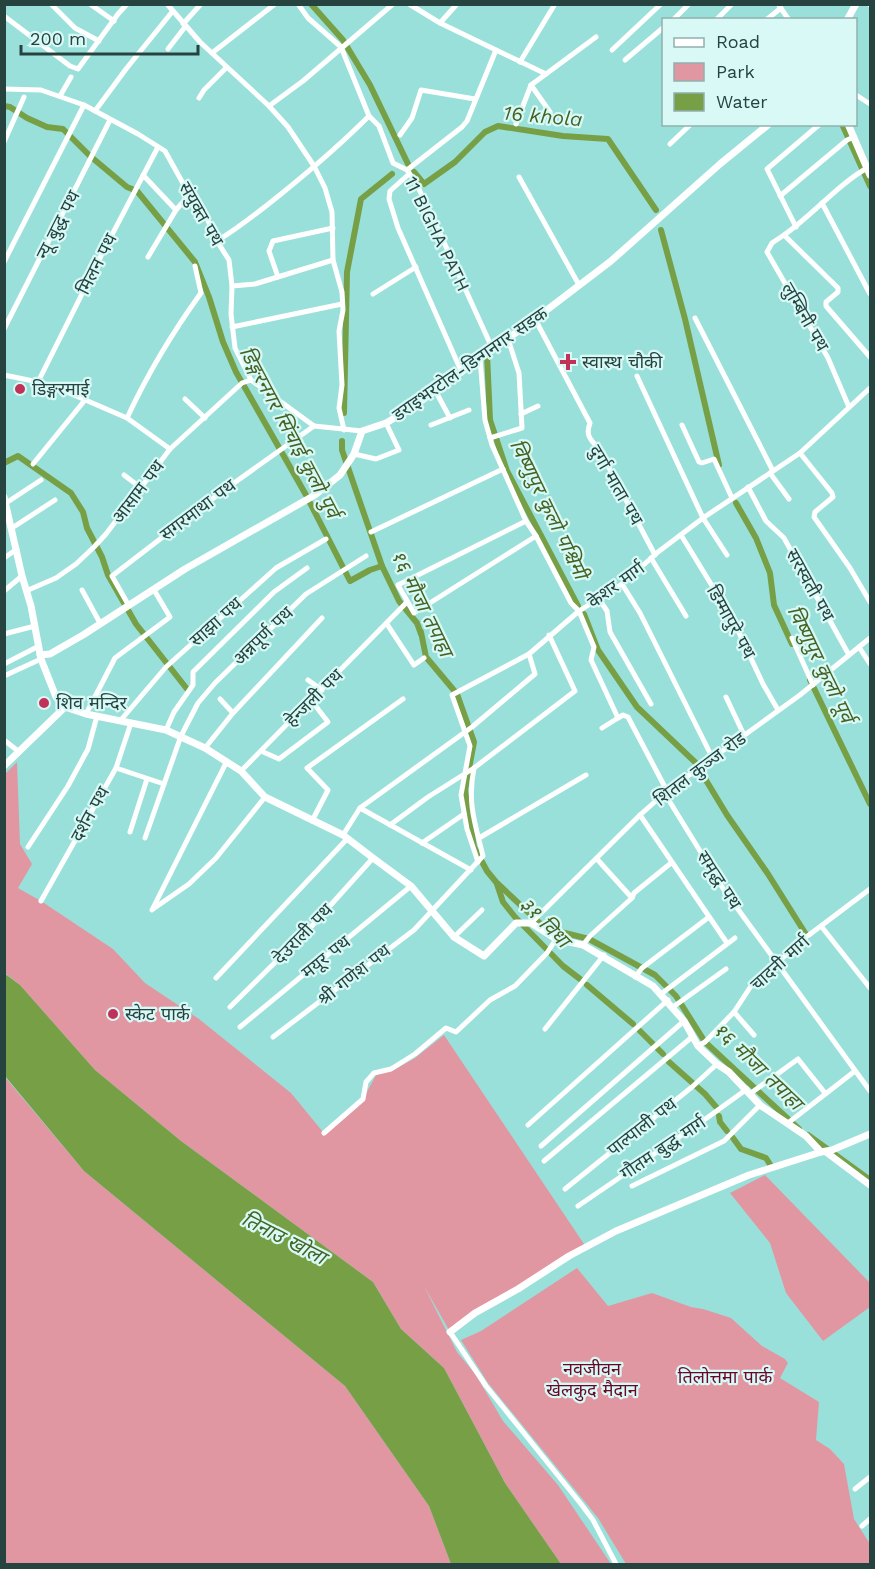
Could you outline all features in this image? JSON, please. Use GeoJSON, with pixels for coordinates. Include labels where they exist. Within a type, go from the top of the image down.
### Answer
{"type":"FeatureCollection","features":[{"type":"Feature","properties":{"kind":"street"},"geometry":{"type":"LineString","coordinates":[[51,4],[75,27],[99,41]]}},
{"type":"Feature","properties":{"kind":"street"},"geometry":{"type":"LineString","coordinates":[[90,4],[114,21]]}},
{"type":"Feature","properties":{"kind":"street"},"geometry":{"type":"LineString","coordinates":[[4,16],[70,66],[78,69],[127,4]]}},
{"type":"Feature","properties":{"kind":"street"},"geometry":{"type":"LineString","coordinates":[[167,4],[226,68],[269,106],[288,127],[314,166],[325,188],[332,212],[333,260],[342,292],[339,331],[342,359],[339,408],[344,430]]}},
{"type":"Feature","properties":{"kind":"street"},"geometry":{"type":"LineString","coordinates":[[168,49],[201,4]]}},
{"type":"Feature","properties":{"kind":"street"},"geometry":{"type":"LineString","coordinates":[[212,53],[275,4]]}},
{"type":"Feature","properties":{"kind":"street","name":"11 BIGHA PATH"},"geometry":{"type":"LineString","coordinates":[[298,4],[308,18],[343,46],[369,116],[379,126],[393,163],[408,172],[416,183],[493,351]]}},
{"type":"Feature","properties":{"kind":"street"},"geometry":{"type":"LineString","coordinates":[[269,106],[303,81],[393,4]]}},
{"type":"Feature","properties":{"kind":"street"},"geometry":{"type":"LineString","coordinates":[[409,4],[440,23],[546,74]]}},
{"type":"Feature","properties":{"kind":"street"},"geometry":{"type":"LineString","coordinates":[[440,23],[457,4]]}},
{"type":"Feature","properties":{"kind":"street"},"geometry":{"type":"LineString","coordinates":[[520,62],[555,4]]}},
{"type":"Feature","properties":{"kind":"street"},"geometry":{"type":"LineString","coordinates":[[612,50],[661,4]]}},
{"type":"Feature","properties":{"kind":"street"},"geometry":{"type":"LineString","coordinates":[[674,18],[689,4]]}},
{"type":"Feature","properties":{"kind":"street"},"geometry":{"type":"LineString","coordinates":[[718,18],[732,4]]}},
{"type":"Feature","properties":{"kind":"street"},"geometry":{"type":"LineString","coordinates":[[848,18],[855,4]]}},
{"type":"Feature","properties":{"kind":"street"},"geometry":{"type":"LineString","coordinates":[[768,18],[779,6]]}},
{"type":"Feature","properties":{"kind":"street"},"geometry":{"type":"LineString","coordinates":[[95,111],[172,12]]}},
{"type":"Feature","properties":{"kind":"street"},"geometry":{"type":"LineString","coordinates":[[624,60],[662,28]]}},
{"type":"Feature","properties":{"kind":"street"},"geometry":{"type":"LineString","coordinates":[[516,124],[531,85],[596,37]]}},
{"type":"Feature","properties":{"kind":"street"},"geometry":{"type":"LineString","coordinates":[[462,373],[398,228],[389,199],[390,191],[408,172],[467,121],[496,50]]}},
{"type":"Feature","properties":{"kind":"street"},"geometry":{"type":"LineString","coordinates":[[199,98],[226,68]]}},
{"type":"Feature","properties":{"kind":"street"},"geometry":{"type":"LineString","coordinates":[[60,96],[70,77]]}},
{"type":"Feature","properties":{"kind":"street"},"geometry":{"type":"LineString","coordinates":[[531,85],[550,112]]}},
{"type":"Feature","properties":{"kind":"street"},"geometry":{"type":"LineString","coordinates":[[4,89],[40,90],[84,105],[4,262]]}},
{"type":"Feature","properties":{"kind":"street"},"geometry":{"type":"LineString","coordinates":[[400,135],[412,118],[421,90],[476,99]]}},
{"type":"Feature","properties":{"kind":"street"},"geometry":{"type":"LineString","coordinates":[[857,96],[870,104]]}},
{"type":"Feature","properties":{"kind":"street"},"geometry":{"type":"LineString","coordinates":[[4,142],[24,97]]}},
{"type":"Feature","properties":{"kind":"street","name":"संयुक्त पथ"},"geometry":{"type":"LineString","coordinates":[[84,105],[165,151],[195,205],[207,218],[228,260],[232,286],[232,327],[235,348],[251,380],[314,426],[362,431]]}},
{"type":"Feature","properties":{"kind":"street"},"geometry":{"type":"LineString","coordinates":[[217,241],[245,223],[340,145],[369,116]]}},
{"type":"Feature","properties":{"kind":"street","name":"न्यू बुद्ध पथ"},"geometry":{"type":"LineString","coordinates":[[4,329],[110,120]]}},
{"type":"Feature","properties":{"kind":"street"},"geometry":{"type":"LineString","coordinates":[[670,144],[689,126]]}},
{"type":"Feature","properties":{"kind":"street","name":"डराइभरटोल-डिन्गनगर सडक"},"geometry":{"type":"LineString","coordinates":[[362,431],[386,423],[436,392],[480,358],[493,351],[632,244],[720,164],[767,126]]}},
{"type":"Feature","properties":{"kind":"street"},"geometry":{"type":"LineString","coordinates":[[795,227],[767,169],[818,126]]}},
{"type":"Feature","properties":{"kind":"street"},"geometry":{"type":"LineString","coordinates":[[848,126],[850,138],[866,171],[783,235],[838,288],[838,292],[826,302],[826,306],[870,357]]}},
{"type":"Feature","properties":{"kind":"street"},"geometry":{"type":"LineString","coordinates":[[780,196],[850,138]]}},
{"type":"Feature","properties":{"kind":"street","name":"मिलन पथ"},"geometry":{"type":"LineString","coordinates":[[38,382],[158,147]]}},
{"type":"Feature","properties":{"kind":"street"},"geometry":{"type":"LineString","coordinates":[[142,177],[176,210]]}},
{"type":"Feature","properties":{"kind":"street"},"geometry":{"type":"LineString","coordinates":[[519,177],[579,285]]}},
{"type":"Feature","properties":{"kind":"street"},"geometry":{"type":"LineString","coordinates":[[148,257],[166,225],[189,195]]}},
{"type":"Feature","properties":{"kind":"street"},"geometry":{"type":"LineString","coordinates":[[822,203],[870,294]]}},
{"type":"Feature","properties":{"kind":"street"},"geometry":{"type":"LineString","coordinates":[[278,277],[269,251],[273,241],[333,228]]}},
{"type":"Feature","properties":{"kind":"street","name":"लुम्बिनी पथ"},"geometry":{"type":"LineString","coordinates":[[783,235],[772,243],[767,252],[828,358],[849,407]]}},
{"type":"Feature","properties":{"kind":"street"},"geometry":{"type":"LineString","coordinates":[[232,286],[255,284],[333,260]]}},
{"type":"Feature","properties":{"kind":"street"},"geometry":{"type":"LineString","coordinates":[[127,418],[149,371],[201,293],[195,266]]}},
{"type":"Feature","properties":{"kind":"street"},"geometry":{"type":"LineString","coordinates":[[373,294],[416,267]]}},
{"type":"Feature","properties":{"kind":"street"},"geometry":{"type":"LineString","coordinates":[[232,327],[342,304]]}},
{"type":"Feature","properties":{"kind":"street"},"geometry":{"type":"LineString","coordinates":[[695,318],[772,472],[789,499]]}},
{"type":"Feature","properties":{"kind":"street","name":"दुर्गा माता पथ"},"geometry":{"type":"LineString","coordinates":[[535,319],[590,423],[587,430],[588,438],[599,449],[686,616]]}},
{"type":"Feature","properties":{"kind":"street"},"geometry":{"type":"LineString","coordinates":[[495,437],[522,428],[519,373],[507,339]]}},
{"type":"Feature","properties":{"kind":"street","name":"केशर मार्ग"},"geometry":{"type":"LineString","coordinates":[[480,358],[485,420],[495,437],[503,469],[526,521],[537,536],[571,603],[579,611],[622,584],[681,535],[800,453],[849,407],[870,391]]}},
{"type":"Feature","properties":{"kind":"street"},"geometry":{"type":"LineString","coordinates":[[4,375],[38,382],[127,418],[170,449]]}},
{"type":"Feature","properties":{"kind":"street"},"geometry":{"type":"LineString","coordinates":[[637,376],[703,519],[727,555]]}},
{"type":"Feature","properties":{"kind":"street","name":"आसाम पथ"},"geometry":{"type":"LineString","coordinates":[[26,591],[56,578],[76,564],[95,545],[170,449],[242,383],[251,380]]}},
{"type":"Feature","properties":{"kind":"street"},"geometry":{"type":"LineString","coordinates":[[436,392],[450,418]]}},
{"type":"Feature","properties":{"kind":"street"},"geometry":{"type":"LineString","coordinates":[[185,399],[205,417]]}},
{"type":"Feature","properties":{"kind":"street"},"geometry":{"type":"LineString","coordinates":[[33,464],[85,400]]}},
{"type":"Feature","properties":{"kind":"street"},"geometry":{"type":"LineString","coordinates":[[521,414],[538,406]]}},
{"type":"Feature","properties":{"kind":"street"},"geometry":{"type":"LineString","coordinates":[[431,425],[469,410]]}},
{"type":"Feature","properties":{"kind":"street"},"geometry":{"type":"LineString","coordinates":[[354,454],[376,459],[399,450],[386,423]]}},
{"type":"Feature","properties":{"kind":"street"},"geometry":{"type":"LineString","coordinates":[[682,425],[699,462],[714,459],[732,498]]}},
{"type":"Feature","properties":{"kind":"street","name":"सगरमाथा पथ"},"geometry":{"type":"LineString","coordinates":[[126,607],[111,576],[220,493],[314,426]]}},
{"type":"Feature","properties":{"kind":"street"},"geometry":{"type":"LineString","coordinates":[[4,676],[50,654],[185,569],[315,495],[340,475],[354,454],[362,431]]}},
{"type":"Feature","properties":{"kind":"street"},"geometry":{"type":"LineString","coordinates":[[800,453],[832,493],[833,498],[815,512],[814,517],[850,568],[870,602]]}},
{"type":"Feature","properties":{"kind":"street"},"geometry":{"type":"LineString","coordinates":[[370,532],[503,469]]}},
{"type":"Feature","properties":{"kind":"street"},"geometry":{"type":"LineString","coordinates":[[124,475],[141,488]]}},
{"type":"Feature","properties":{"kind":"street"},"geometry":{"type":"LineString","coordinates":[[41,480],[5,500],[41,657],[56,697],[65,707],[86,714],[166,730],[227,761],[241,771],[266,797],[345,837],[411,886],[454,937],[484,956],[516,923],[531,923],[556,939],[583,945],[604,955],[635,977],[653,986],[668,1000],[684,1021],[698,1046],[749,1091],[760,1105],[807,1136],[870,1185]]}},
{"type":"Feature","properties":{"kind":"street","name":"सरस्वती पथ"},"geometry":{"type":"LineString","coordinates":[[748,487],[766,521],[784,538],[849,655]]}},
{"type":"Feature","properties":{"kind":"street"},"geometry":{"type":"LineString","coordinates":[[12,528],[55,500]]}},
{"type":"Feature","properties":{"kind":"street"},"geometry":{"type":"LineString","coordinates":[[526,521],[398,585],[404,606],[414,614],[537,536]]}},
{"type":"Feature","properties":{"kind":"street","name":"डिम्मापुरे पथ"},"geometry":{"type":"LineString","coordinates":[[681,535],[733,620],[778,710]]}},
{"type":"Feature","properties":{"kind":"street","name":"साझा पथ"},"geometry":{"type":"LineString","coordinates":[[120,721],[167,665],[276,568],[326,539]]}},
{"type":"Feature","properties":{"kind":"street"},"geometry":{"type":"LineString","coordinates":[[4,558],[17,549]]}},
{"type":"Feature","properties":{"kind":"street","name":"अन्नपूर्ण पथ"},"geometry":{"type":"LineString","coordinates":[[145,838],[181,736],[198,704],[215,683],[306,594],[366,556]]}},
{"type":"Feature","properties":{"kind":"street"},"geometry":{"type":"LineString","coordinates":[[166,730],[174,712],[193,685],[193,672],[274,592],[307,568]]}},
{"type":"Feature","properties":{"kind":"street"},"geometry":{"type":"LineString","coordinates":[[4,591],[22,576]]}},
{"type":"Feature","properties":{"kind":"street"},"geometry":{"type":"LineString","coordinates":[[622,584],[640,613],[712,757]]}},
{"type":"Feature","properties":{"kind":"street"},"geometry":{"type":"LineString","coordinates":[[82,590],[100,623]]}},
{"type":"Feature","properties":{"kind":"street"},"geometry":{"type":"LineString","coordinates":[[86,714],[115,658],[170,617],[154,590]]}},
{"type":"Feature","properties":{"kind":"street"},"geometry":{"type":"LineString","coordinates":[[599,600],[607,611],[610,632],[651,704]]}},
{"type":"Feature","properties":{"kind":"street","name":"हेन्जली पथ"},"geometry":{"type":"LineString","coordinates":[[241,771],[404,606]]}},
{"type":"Feature","properties":{"kind":"street"},"geometry":{"type":"LineString","coordinates":[[478,862],[472,847],[460,795],[470,746],[452,695],[529,654],[579,611],[594,647],[591,660],[618,718],[602,728]]}},
{"type":"Feature","properties":{"kind":"street"},"geometry":{"type":"LineString","coordinates":[[205,748],[233,712],[322,618]]}},
{"type":"Feature","properties":{"kind":"street"},"geometry":{"type":"LineString","coordinates":[[387,624],[414,664],[424,658]]}},
{"type":"Feature","properties":{"kind":"street"},"geometry":{"type":"LineString","coordinates":[[4,634],[35,626]]}},
{"type":"Feature","properties":{"kind":"street"},"geometry":{"type":"LineString","coordinates":[[390,825],[428,797],[463,776],[575,691],[549,635]]}},
{"type":"Feature","properties":{"kind":"street"},"geometry":{"type":"LineString","coordinates":[[792,638],[813,685]]}},
{"type":"Feature","properties":{"kind":"street","name":"शितल कुञ्ज रोड"},"geometry":{"type":"LineString","coordinates":[[531,923],[640,815],[666,793],[712,757],[801,695],[870,638]]}},
{"type":"Feature","properties":{"kind":"street"},"geometry":{"type":"LineString","coordinates":[[4,664],[39,646]]}},
{"type":"Feature","properties":{"kind":"street"},"geometry":{"type":"LineString","coordinates":[[859,647],[870,664]]}},
{"type":"Feature","properties":{"kind":"street"},"geometry":{"type":"LineString","coordinates":[[216,978],[345,837],[360,808],[472,727],[535,674],[529,654]]}},
{"type":"Feature","properties":{"kind":"street"},"geometry":{"type":"LineString","coordinates":[[308,680],[322,690]]}},
{"type":"Feature","properties":{"kind":"street"},"geometry":{"type":"LineString","coordinates":[[726,697],[744,735]]}},
{"type":"Feature","properties":{"kind":"street"},"geometry":{"type":"LineString","coordinates":[[220,699],[233,712]]}},
{"type":"Feature","properties":{"kind":"street"},"geometry":{"type":"LineString","coordinates":[[312,821],[328,790],[307,768],[403,699]]}},
{"type":"Feature","properties":{"kind":"street"},"geometry":{"type":"LineString","coordinates":[[261,751],[279,759],[328,722],[311,700]]}},
{"type":"Feature","properties":{"kind":"street"},"geometry":{"type":"LineString","coordinates":[[4,766],[65,707]]}},
{"type":"Feature","properties":{"kind":"street","name":"समृद्ध पथ"},"geometry":{"type":"LineString","coordinates":[[618,718],[623,715],[628,717],[666,793],[724,890],[870,1091]]}},
{"type":"Feature","properties":{"kind":"street"},"geometry":{"type":"LineString","coordinates":[[28,847],[68,786],[88,749],[97,716]]}},
{"type":"Feature","properties":{"kind":"street","name":"दर्शन पथ"},"geometry":{"type":"LineString","coordinates":[[41,901],[116,768],[131,723]]}},
{"type":"Feature","properties":{"kind":"street"},"geometry":{"type":"LineString","coordinates":[[4,740],[18,751]]}},
{"type":"Feature","properties":{"kind":"street"},"geometry":{"type":"LineString","coordinates":[[227,761],[152,910],[189,884],[216,858],[266,797]]}},
{"type":"Feature","properties":{"kind":"street"},"geometry":{"type":"LineString","coordinates":[[116,768],[164,784]]}},
{"type":"Feature","properties":{"kind":"street"},"geometry":{"type":"LineString","coordinates":[[474,768],[470,790],[479,838],[586,775]]}},
{"type":"Feature","properties":{"kind":"street"},"geometry":{"type":"LineString","coordinates":[[130,832],[147,778]]}},
{"type":"Feature","properties":{"kind":"street"},"geometry":{"type":"LineString","coordinates":[[360,808],[471,870]]}},
{"type":"Feature","properties":{"kind":"street"},"geometry":{"type":"LineString","coordinates":[[422,843],[464,814]]}},
{"type":"Feature","properties":{"kind":"street"},"geometry":{"type":"LineString","coordinates":[[640,815],[727,943]]}},
{"type":"Feature","properties":{"kind":"street","name":"श्री गणेश पथ"},"geometry":{"type":"LineString","coordinates":[[273,1037],[414,930],[483,856],[479,838]]}},
{"type":"Feature","properties":{"kind":"street","name":"देउराली पथ"},"geometry":{"type":"LineString","coordinates":[[230,1007],[310,928],[373,858]]}},
{"type":"Feature","properties":{"kind":"street"},"geometry":{"type":"LineString","coordinates":[[597,859],[632,898]]}},
{"type":"Feature","properties":{"kind":"street"},"geometry":{"type":"LineString","coordinates":[[583,945],[632,898],[634,893],[672,863]]}},
{"type":"Feature","properties":{"kind":"street","name":"मयूर पथ"},"geometry":{"type":"LineString","coordinates":[[240,1027],[411,886]]}},
{"type":"Feature","properties":{"kind":"street","name":"चादनी मार्ग"},"geometry":{"type":"LineString","coordinates":[[698,1046],[705,1042],[734,1012],[751,986],[805,938],[869,893]]}},
{"type":"Feature","properties":{"kind":"street"},"geometry":{"type":"LineString","coordinates":[[454,937],[482,910]]}},
{"type":"Feature","properties":{"kind":"street"},"geometry":{"type":"LineString","coordinates":[[635,977],[642,968],[709,917]]}},
{"type":"Feature","properties":{"kind":"street"},"geometry":{"type":"LineString","coordinates":[[821,926],[870,988]]}},
{"type":"Feature","properties":{"kind":"street"},"geometry":{"type":"LineString","coordinates":[[661,994],[672,983],[735,938]]}},
{"type":"Feature","properties":{"kind":"street"},"geometry":{"type":"LineString","coordinates":[[324,1133],[363,1099],[366,1082],[374,1073],[391,1069],[415,1054],[446,1028],[456,1032],[490,1000],[515,986],[556,939]]}},
{"type":"Feature","properties":{"kind":"street"},"geometry":{"type":"LineString","coordinates":[[545,1029],[604,955]]}},
{"type":"Feature","properties":{"kind":"street"},"geometry":{"type":"LineString","coordinates":[[673,1007],[726,969]]}},
{"type":"Feature","properties":{"kind":"street"},"geometry":{"type":"LineString","coordinates":[[528,1125],[668,1000]]}},
{"type":"Feature","properties":{"kind":"street"},"geometry":{"type":"LineString","coordinates":[[734,1012],[754,1035]]}},
{"type":"Feature","properties":{"kind":"street"},"geometry":{"type":"LineString","coordinates":[[541,1146],[684,1021]]}},
{"type":"Feature","properties":{"kind":"street"},"geometry":{"type":"LineString","coordinates":[[544,1161],[692,1037]]}},
{"type":"Feature","properties":{"kind":"street","name":"गौतम बुद्ध मार्ग"},"geometry":{"type":"LineString","coordinates":[[578,1206],[798,1059],[825,1093]]}},
{"type":"Feature","properties":{"kind":"street","name":"पाल्पाली पथ"},"geometry":{"type":"LineString","coordinates":[[565,1189],[695,1085],[717,1064]]}},
{"type":"Feature","properties":{"kind":"street"},"geometry":{"type":"LineString","coordinates":[[788,1123],[855,1071]]}},
{"type":"Feature","properties":{"kind":"street"},"geometry":{"type":"LineString","coordinates":[[632,1186],[724,1141],[760,1105]]}},
{"type":"Feature","properties":{"kind":"street"},"geometry":{"type":"LineString","coordinates":[[616,1564],[581,1504],[486,1386],[450,1332],[475,1313],[601,1239],[749,1175],[826,1152],[870,1134]]}},
{"type":"Feature","properties":{"kind":"street"},"geometry":{"type":"LineString","coordinates":[[855,1490],[870,1477]]}},
{"type":"Feature","properties":{"kind":"street"},"geometry":{"type":"LineString","coordinates":[[862,1526],[870,1519]]}},
{"type":"Feature","properties":{"kind":"green space"},"geometry":{"type":"Polygon","coordinates":[[[17,762],[20,844],[32,864],[18,888],[113,949],[145,983],[199,1019],[291,1093],[323,1132],[363,1099],[376,1075],[392,1071],[415,1058],[444,1035],[586,1247],[450,1332],[424,1286],[457,1352],[476,1375],[503,1421],[558,1485],[611,1564],[561,1564],[505,1483],[444,1368],[401,1329],[373,1282],[181,1141],[95,1070],[20,985],[5,973],[4,775],[17,762]]]}},
{"type":"Feature","properties":{"kind":"green space"},"geometry":{"type":"Polygon","coordinates":[[[4,1076],[84,1171],[345,1386],[429,1506],[451,1564],[5,1564],[4,1076]]]}},
{"type":"Feature","properties":{"kind":"green space"},"geometry":{"type":"Polygon","coordinates":[[[765,1175],[870,1283],[870,1307],[823,1341],[786,1293],[770,1243],[730,1193],[765,1175]]]}},
{"type":"Feature","properties":{"kind":"green space"},"geometry":{"type":"Polygon","coordinates":[[[577,1268],[608,1306],[652,1293],[731,1318],[762,1346],[785,1359],[788,1363],[780,1378],[819,1402],[816,1440],[830,1449],[844,1464],[854,1519],[870,1544],[870,1564],[626,1564],[598,1518],[488,1383],[461,1340],[481,1331],[577,1268]]]}},
{"type":"Feature","properties":{"kind":"water","name":"तिनाउ खोला"},"geometry":{"type":"Polygon","coordinates":[[[4,973],[20,985],[95,1070],[181,1141],[373,1282],[401,1329],[444,1368],[505,1483],[561,1564],[451,1564],[429,1506],[345,1386],[84,1171],[5,1076],[4,973]]]}},
{"type":"Feature","properties":{"kind":"waterway","name":"16 khola"},"geometry":{"type":"LineString","coordinates":[[311,4],[343,40],[370,85],[408,164]]}},
{"type":"Feature","properties":{"kind":"waterway","name":"डिङ्गरनगर सिंचाई कुलो पुर्व"},"geometry":{"type":"LineString","coordinates":[[4,106],[47,127],[63,129],[90,156],[127,187],[137,191],[195,262],[236,372],[306,495],[350,581],[382,566]]}},
{"type":"Feature","properties":{"kind":"waterway","name":"16 khola"},"geometry":{"type":"LineString","coordinates":[[414,172],[424,184],[455,162],[485,132],[498,126],[563,136],[608,139],[656,210]]}},
{"type":"Feature","properties":{"kind":"waterway"},"geometry":{"type":"LineString","coordinates":[[843,126],[870,186]]}},
{"type":"Feature","properties":{"kind":"waterway","name":"16 khola"},"geometry":{"type":"LineString","coordinates":[[344,413],[347,272],[361,199],[392,174]]}},
{"type":"Feature","properties":{"kind":"waterway","name":"विष्णुपुर कुलो पूर्व"},"geometry":{"type":"LineString","coordinates":[[661,230],[685,319],[719,465]]}},
{"type":"Feature","properties":{"kind":"waterway","name":"विष्णुपुर कुलो पश्चिमी"},"geometry":{"type":"LineString","coordinates":[[487,354],[490,420],[507,471],[578,606]]}},
{"type":"Feature","properties":{"kind":"waterway","name":"१६ मौजा तपाहा"},"geometry":{"type":"LineString","coordinates":[[342,441],[342,450],[382,566],[399,601],[417,623],[421,634]]}},
{"type":"Feature","properties":{"kind":"waterway"},"geometry":{"type":"LineString","coordinates":[[4,463],[18,456],[71,493],[83,512],[87,528],[102,557],[108,575],[136,624],[187,689]]}},
{"type":"Feature","properties":{"kind":"waterway","name":"विष्णुपुर कुलो पूर्व"},"geometry":{"type":"LineString","coordinates":[[736,503],[756,538],[770,573],[774,605],[792,644]]}},
{"type":"Feature","properties":{"kind":"waterway","name":"विष्णुपुर कुलो पश्चिमी"},"geometry":{"type":"LineString","coordinates":[[584,614],[598,650],[637,707],[697,764]]}},
{"type":"Feature","properties":{"kind":"waterway","name":"१६ मौजा तपाहा"},"geometry":{"type":"LineString","coordinates":[[421,632],[426,657],[457,694],[474,742],[465,790],[474,847],[487,871],[545,928],[589,939],[655,975],[676,996],[705,1042],[799,1129]]}},
{"type":"Feature","properties":{"kind":"waterway","name":"विष्णुपुर कुलो पूर्व"},"geometry":{"type":"LineString","coordinates":[[810,680],[870,804]]}},
{"type":"Feature","properties":{"kind":"waterway","name":"विष्णुपुर कुलो पश्चिमी"},"geometry":{"type":"LineString","coordinates":[[701,772],[807,936]]}},
{"type":"Feature","properties":{"kind":"waterway","name":"३१ विधा"},"geometry":{"type":"LineString","coordinates":[[497,884],[503,902],[515,917],[563,966],[580,979]]}},
{"type":"Feature","properties":{"kind":"waterway","name":"३१ विधा"},"geometry":{"type":"LineString","coordinates":[[587,985],[633,1024]]}},
{"type":"Feature","properties":{"kind":"waterway","name":"३१ विधा"},"geometry":{"type":"LineString","coordinates":[[640,1031],[663,1054]]}},
{"type":"Feature","properties":{"kind":"waterway","name":"३१ विधा"},"geometry":{"type":"LineString","coordinates":[[669,1062],[705,1094],[717,1108]]}},
{"type":"Feature","properties":{"kind":"waterway","name":"३१ विधा"},"geometry":{"type":"LineString","coordinates":[[719,1116],[720,1122],[727,1131]]}},
{"type":"Feature","properties":{"kind":"waterway","name":"१६ मौजा तपाहा"},"geometry":{"type":"LineString","coordinates":[[808,1135],[870,1180]]}},
{"type":"Feature","properties":{"kind":"waterway","name":"३१ विधा"},"geometry":{"type":"LineString","coordinates":[[733,1138],[741,1149],[766,1158],[771,1166]]}},
{"type":"Feature","properties":{"kind":"place","name":"स्वास्थ चौकी"},"geometry":{"type":"Point","coordinates":[568,362]}},
{"type":"Feature","properties":{"kind":"place","name":"डिङ्गरमाई"},"geometry":{"type":"Point","coordinates":[20,389]}},
{"type":"Feature","properties":{"kind":"place","name":"शिव मन्दिर"},"geometry":{"type":"Point","coordinates":[44,703]}},
{"type":"Feature","properties":{"kind":"place","name":"स्केट पार्क"},"geometry":{"type":"Point","coordinates":[113,1014]}},
{"type":"Feature","properties":{"kind":"park label","name":"तिलोत्तमा पार्क"},"geometry":{"type":"Point","coordinates":[725,1377]}},
{"type":"Feature","properties":{"kind":"park label","name":"नवजीवन खेलकुद मैदान"},"geometry":{"type":"Point","coordinates":[592,1379]}}]}
